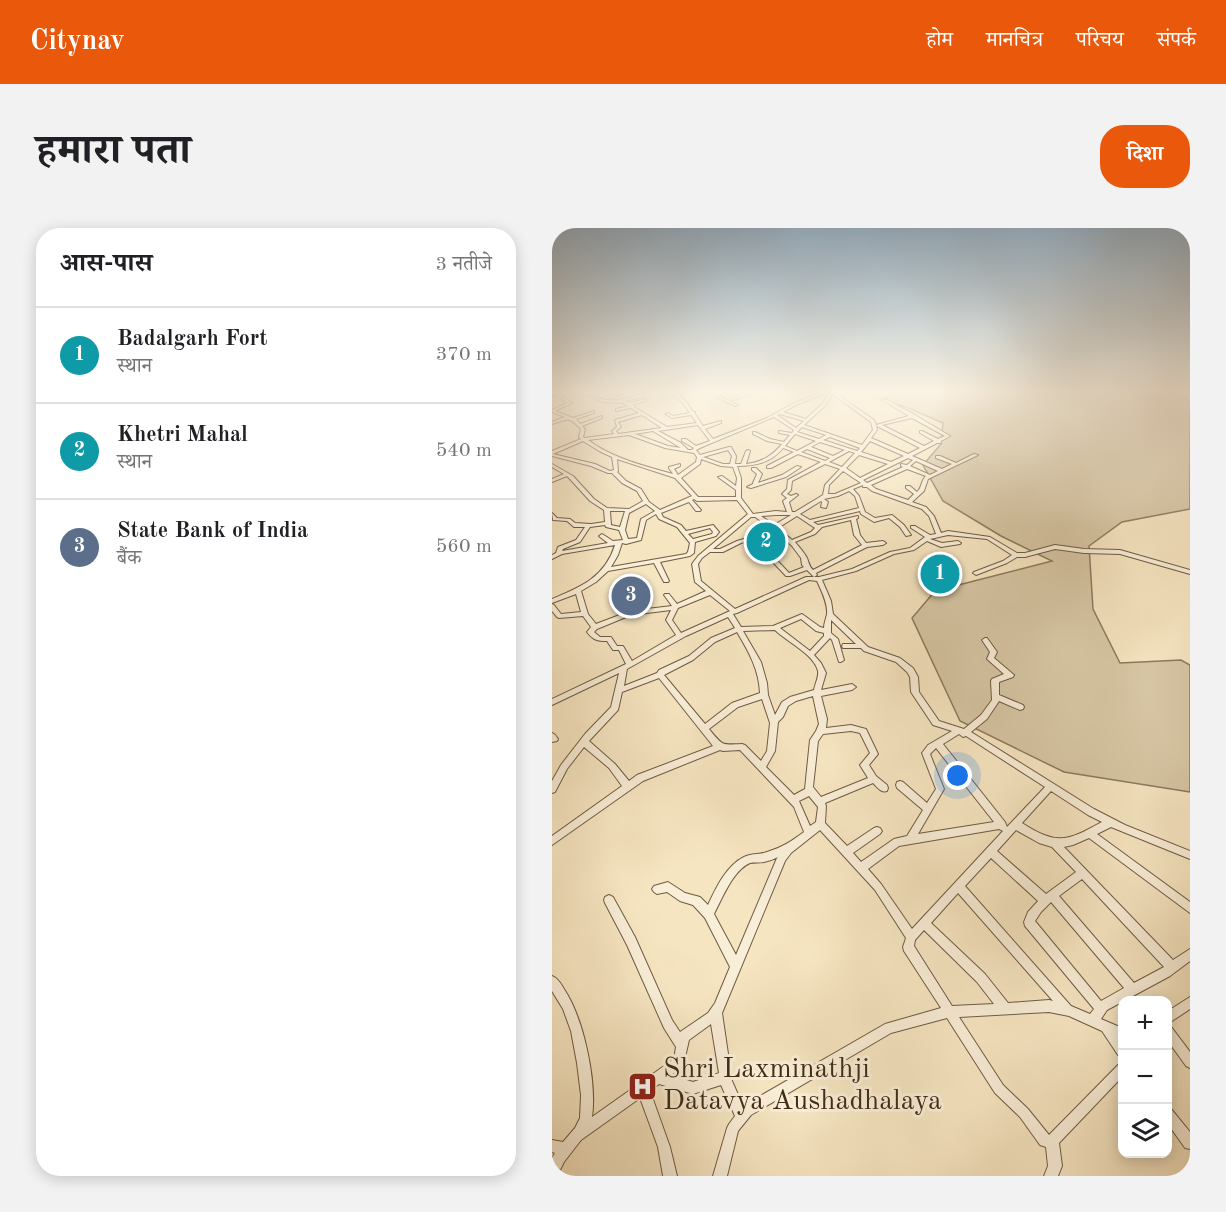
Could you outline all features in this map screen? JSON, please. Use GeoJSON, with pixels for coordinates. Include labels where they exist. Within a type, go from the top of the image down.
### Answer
{"type":"FeatureCollection","features":[{"type":"Feature","properties":{"kind":"street"},"geometry":{"type":"LineString","coordinates":[[582,437],[615,457],[678,477],[694,468],[698,463],[697,453],[679,437]]}},
{"type":"Feature","properties":{"kind":"street"},"geometry":{"type":"LineString","coordinates":[[552,454],[601,437]]}},
{"type":"Feature","properties":{"kind":"street"},"geometry":{"type":"LineString","coordinates":[[639,437],[661,446],[697,453],[721,465],[733,466],[758,463],[773,456],[790,437]]}},
{"type":"Feature","properties":{"kind":"street"},"geometry":{"type":"LineString","coordinates":[[667,437],[686,450]]}},
{"type":"Feature","properties":{"kind":"street"},"geometry":{"type":"LineString","coordinates":[[709,437],[712,441]]}},
{"type":"Feature","properties":{"kind":"street"},"geometry":{"type":"LineString","coordinates":[[697,453],[712,441],[721,437]]}},
{"type":"Feature","properties":{"kind":"street"},"geometry":{"type":"LineString","coordinates":[[763,437],[844,469],[862,483],[928,512],[939,534]]}},
{"type":"Feature","properties":{"kind":"street"},"geometry":{"type":"LineString","coordinates":[[809,437],[847,451],[907,467],[929,476]]}},
{"type":"Feature","properties":{"kind":"street"},"geometry":{"type":"LineString","coordinates":[[769,467],[826,437]]}},
{"type":"Feature","properties":{"kind":"street"},"geometry":{"type":"LineString","coordinates":[[836,437],[863,447]]}},
{"type":"Feature","properties":{"kind":"street"},"geometry":{"type":"LineString","coordinates":[[902,437],[924,448]]}},
{"type":"Feature","properties":{"kind":"street"},"geometry":{"type":"LineString","coordinates":[[930,437],[939,442]]}},
{"type":"Feature","properties":{"kind":"street"},"geometry":{"type":"LineString","coordinates":[[709,550],[721,551],[739,542],[772,532],[823,497],[833,496],[850,489],[908,455],[947,437]]}},
{"type":"Feature","properties":{"kind":"street"},"geometry":{"type":"LineString","coordinates":[[824,507],[823,497],[827,485],[869,439],[943,471]]}},
{"type":"Feature","properties":{"kind":"street"},"geometry":{"type":"LineString","coordinates":[[798,442],[834,458]]}},
{"type":"Feature","properties":{"kind":"street"},"geometry":{"type":"LineString","coordinates":[[596,447],[603,445]]}},
{"type":"Feature","properties":{"kind":"street"},"geometry":{"type":"LineString","coordinates":[[697,453],[729,448],[734,456],[733,466],[740,490],[738,498]]}},
{"type":"Feature","properties":{"kind":"street"},"geometry":{"type":"LineString","coordinates":[[743,465],[748,451]]}},
{"type":"Feature","properties":{"kind":"street"},"geometry":{"type":"LineString","coordinates":[[790,513],[786,502],[793,497],[784,494],[789,490],[790,481],[797,474],[809,471],[847,451]]}},
{"type":"Feature","properties":{"kind":"street"},"geometry":{"type":"LineString","coordinates":[[552,454],[614,472],[624,482],[639,490],[646,502],[662,518],[686,533],[692,541],[691,554]]}},
{"type":"Feature","properties":{"kind":"street"},"geometry":{"type":"LineString","coordinates":[[908,503],[923,488],[929,476],[976,455]]}},
{"type":"Feature","properties":{"kind":"street"},"geometry":{"type":"LineString","coordinates":[[773,456],[809,471]]}},
{"type":"Feature","properties":{"kind":"street"},"geometry":{"type":"LineString","coordinates":[[614,472],[616,470],[615,457]]}},
{"type":"Feature","properties":{"kind":"street"},"geometry":{"type":"LineString","coordinates":[[938,457],[955,464]]}},
{"type":"Feature","properties":{"kind":"street"},"geometry":{"type":"LineString","coordinates":[[862,483],[907,467],[916,459]]}},
{"type":"Feature","properties":{"kind":"street"},"geometry":{"type":"LineString","coordinates":[[552,465],[566,474],[585,490],[592,500],[607,510],[628,510],[646,502]]}},
{"type":"Feature","properties":{"kind":"street"},"geometry":{"type":"LineString","coordinates":[[678,465],[671,468],[698,510]]}},
{"type":"Feature","properties":{"kind":"street"},"geometry":{"type":"LineString","coordinates":[[749,487],[755,483],[781,477],[799,467]]}},
{"type":"Feature","properties":{"kind":"street"},"geometry":{"type":"LineString","coordinates":[[754,468],[760,474],[755,483]]}},
{"type":"Feature","properties":{"kind":"street"},"geometry":{"type":"LineString","coordinates":[[552,481],[566,474]]}},
{"type":"Feature","properties":{"kind":"street"},"geometry":{"type":"LineString","coordinates":[[720,477],[740,490]]}},
{"type":"Feature","properties":{"kind":"street"},"geometry":{"type":"LineString","coordinates":[[908,487],[917,494]]}},
{"type":"Feature","properties":{"kind":"street"},"geometry":{"type":"LineString","coordinates":[[850,489],[858,499],[860,508],[867,515],[874,520],[890,516],[902,526],[908,535]]}},
{"type":"Feature","properties":{"kind":"street"},"geometry":{"type":"LineString","coordinates":[[552,556],[640,538],[644,519],[692,498],[738,498]]}},
{"type":"Feature","properties":{"kind":"street"},"geometry":{"type":"LineString","coordinates":[[738,498],[753,516],[772,532],[791,542],[804,557],[828,601],[830,615],[827,621],[826,640],[811,654]]}},
{"type":"Feature","properties":{"kind":"street"},"geometry":{"type":"LineString","coordinates":[[809,522],[860,508]]}},
{"type":"Feature","properties":{"kind":"street"},"geometry":{"type":"LineString","coordinates":[[607,510],[607,523],[610,527],[622,529]]}},
{"type":"Feature","properties":{"kind":"street"},"geometry":{"type":"LineString","coordinates":[[552,601],[578,591],[614,561],[622,542],[622,529],[628,510]]}},
{"type":"Feature","properties":{"kind":"street"},"geometry":{"type":"LineString","coordinates":[[774,724],[764,695],[761,669],[754,652],[744,641],[732,613],[698,582],[695,576],[695,564],[700,557],[753,516],[797,514],[818,528]]}},
{"type":"Feature","properties":{"kind":"street"},"geometry":{"type":"LineString","coordinates":[[791,542],[813,533],[818,528],[867,515]]}},
{"type":"Feature","properties":{"kind":"street"},"geometry":{"type":"LineString","coordinates":[[553,518],[568,520],[574,525],[607,523]]}},
{"type":"Feature","properties":{"kind":"street"},"geometry":{"type":"LineString","coordinates":[[853,518],[857,535],[866,545]]}},
{"type":"Feature","properties":{"kind":"street"},"geometry":{"type":"LineString","coordinates":[[560,553],[560,548],[578,541],[589,525]]}},
{"type":"Feature","properties":{"kind":"street"},"geometry":{"type":"LineString","coordinates":[[686,533],[711,526],[716,532],[714,535]]}},
{"type":"Feature","properties":{"kind":"street"},"geometry":{"type":"LineString","coordinates":[[913,526],[941,546],[958,543]]}},
{"type":"Feature","properties":{"kind":"street"},"geometry":{"type":"LineString","coordinates":[[787,574],[854,570],[892,553],[912,549],[928,538],[939,534],[988,538],[1016,555],[1025,555],[1055,547],[1120,552],[1190,572]]}},
{"type":"Feature","properties":{"kind":"street"},"geometry":{"type":"LineString","coordinates":[[692,541],[714,535],[723,538]]}},
{"type":"Feature","properties":{"kind":"street"},"geometry":{"type":"LineString","coordinates":[[602,536],[610,543],[622,542]]}},
{"type":"Feature","properties":{"kind":"street"},"geometry":{"type":"LineString","coordinates":[[552,702],[627,666],[680,636],[794,585],[866,545],[883,543]]}},
{"type":"Feature","properties":{"kind":"street"},"geometry":{"type":"LineString","coordinates":[[608,568],[691,554],[700,557]]}},
{"type":"Feature","properties":{"kind":"street"},"geometry":{"type":"LineString","coordinates":[[976,573],[1005,562],[1016,555]]}},
{"type":"Feature","properties":{"kind":"street"},"geometry":{"type":"LineString","coordinates":[[771,557],[794,585]]}},
{"type":"Feature","properties":{"kind":"street"},"geometry":{"type":"LineString","coordinates":[[656,560],[666,581]]}},
{"type":"Feature","properties":{"kind":"street"},"geometry":{"type":"LineString","coordinates":[[578,591],[585,614],[595,627]]}},
{"type":"Feature","properties":{"kind":"street"},"geometry":{"type":"LineString","coordinates":[[552,789],[564,767],[613,712],[627,666],[621,648],[615,648],[609,639],[598,639],[590,632],[595,627],[630,613],[675,608],[710,592]]}},
{"type":"Feature","properties":{"kind":"street"},"geometry":{"type":"LineString","coordinates":[[667,595],[675,608]]}},
{"type":"Feature","properties":{"kind":"street"},"geometry":{"type":"LineString","coordinates":[[552,606],[559,615],[585,614]]}},
{"type":"Feature","properties":{"kind":"street"},"geometry":{"type":"LineString","coordinates":[[675,608],[669,620],[680,636]]}},
{"type":"Feature","properties":{"kind":"street"},"geometry":{"type":"LineString","coordinates":[[830,615],[862,646],[873,653],[885,654],[905,665],[914,677],[915,692],[936,723],[960,733],[969,734],[1050,787],[1111,822],[1190,855]]}},
{"type":"Feature","properties":{"kind":"street"},"geometry":{"type":"LineString","coordinates":[[620,690],[660,675],[691,658],[713,640],[738,629],[777,627],[779,624],[802,616],[835,639],[842,660]]}},
{"type":"Feature","properties":{"kind":"street"},"geometry":{"type":"LineString","coordinates":[[777,627],[792,642],[811,654],[822,673],[817,693],[824,720],[823,731]]}},
{"type":"Feature","properties":{"kind":"street"},"geometry":{"type":"LineString","coordinates":[[910,840],[940,786],[926,753],[937,743],[960,733],[984,717],[996,697],[994,681],[1010,674],[990,659],[994,652],[985,640]]}},
{"type":"Feature","properties":{"kind":"street"},"geometry":{"type":"LineString","coordinates":[[845,646],[862,646]]}},
{"type":"Feature","properties":{"kind":"street"},"geometry":{"type":"LineString","coordinates":[[660,675],[719,747]]}},
{"type":"Feature","properties":{"kind":"street"},"geometry":{"type":"LineString","coordinates":[[768,706],[817,693],[852,687]]}},
{"type":"Feature","properties":{"kind":"street"},"geometry":{"type":"LineString","coordinates":[[704,729],[738,704],[764,695]]}},
{"type":"Feature","properties":{"kind":"street"},"geometry":{"type":"LineString","coordinates":[[996,697],[1020,707]]}},
{"type":"Feature","properties":{"kind":"street"},"geometry":{"type":"LineString","coordinates":[[762,766],[771,751],[774,724],[787,702]]}},
{"type":"Feature","properties":{"kind":"street"},"geometry":{"type":"LineString","coordinates":[[742,1117],[726,1080],[716,1013],[763,900],[788,850],[820,824],[823,810],[810,791],[814,740],[823,731],[851,728],[862,731],[874,754],[864,765],[873,779],[876,779],[884,788]]}},
{"type":"Feature","properties":{"kind":"street"},"geometry":{"type":"LineString","coordinates":[[584,742],[612,766],[627,786]]}},
{"type":"Feature","properties":{"kind":"street"},"geometry":{"type":"LineString","coordinates":[[937,743],[1008,827],[1055,844],[1073,841],[1111,822]]}},
{"type":"Feature","properties":{"kind":"street"},"geometry":{"type":"LineString","coordinates":[[552,841],[627,786],[654,771],[719,747],[742,747],[762,766],[800,809],[809,834]]}},
{"type":"Feature","properties":{"kind":"street"},"geometry":{"type":"LineString","coordinates":[[819,802],[873,779]]}},
{"type":"Feature","properties":{"kind":"street"},"geometry":{"type":"LineString","coordinates":[[900,785],[928,809]]}},
{"type":"Feature","properties":{"kind":"street"},"geometry":{"type":"LineString","coordinates":[[1050,787],[1008,827],[990,851],[911,937],[908,944],[910,952],[999,1089],[1024,1113],[1043,1138],[1052,1141]]}},
{"type":"Feature","properties":{"kind":"street"},"geometry":{"type":"LineString","coordinates":[[793,800],[810,791]]}},
{"type":"Feature","properties":{"kind":"street"},"geometry":{"type":"LineString","coordinates":[[820,824],[883,893],[911,937]]}},
{"type":"Feature","properties":{"kind":"street"},"geometry":{"type":"LineString","coordinates":[[861,868],[893,844],[1008,827]]}},
{"type":"Feature","properties":{"kind":"street"},"geometry":{"type":"LineString","coordinates":[[846,852],[877,831]]}},
{"type":"Feature","properties":{"kind":"street"},"geometry":{"type":"LineString","coordinates":[[1090,834],[1190,908]]}},
{"type":"Feature","properties":{"kind":"street"},"geometry":{"type":"LineString","coordinates":[[1055,844],[1172,967]]}},
{"type":"Feature","properties":{"kind":"street"},"geometry":{"type":"LineString","coordinates":[[709,914],[724,886],[742,864],[749,860],[764,858],[778,851],[788,850]]}},
{"type":"Feature","properties":{"kind":"street"},"geometry":{"type":"LineString","coordinates":[[990,851],[1049,898],[1133,990]]}},
{"type":"Feature","properties":{"kind":"street"},"geometry":{"type":"LineString","coordinates":[[1083,873],[1049,898],[1031,916],[1030,924],[1100,1008]]}},
{"type":"Feature","properties":{"kind":"street"},"geometry":{"type":"LineString","coordinates":[[958,886],[1068,1010]]}},
{"type":"Feature","properties":{"kind":"street"},"geometry":{"type":"LineString","coordinates":[[657,889],[668,887],[683,898],[695,900],[709,914],[736,967]]}},
{"type":"Feature","properties":{"kind":"street"},"geometry":{"type":"LineString","coordinates":[[609,900],[631,941],[668,1023],[682,1045]]}},
{"type":"Feature","properties":{"kind":"street"},"geometry":{"type":"LineString","coordinates":[[924,923],[981,978],[1005,1008]]}},
{"type":"Feature","properties":{"kind":"street"},"geometry":{"type":"LineString","coordinates":[[1092,1021],[1100,1008],[1172,967],[1190,954]]}},
{"type":"Feature","properties":{"kind":"street"},"geometry":{"type":"LineString","coordinates":[[552,981],[569,1009],[580,1051],[587,1110],[582,1126],[575,1137]]}},
{"type":"Feature","properties":{"kind":"street"},"geometry":{"type":"LineString","coordinates":[[1172,1014],[1190,1003]]}},
{"type":"Feature","properties":{"kind":"street"},"geometry":{"type":"LineString","coordinates":[[720,1176],[733,1128],[742,1117],[756,1106],[889,1028],[949,1012],[1039,1005],[1068,1010],[1118,1033]]}},
{"type":"Feature","properties":{"kind":"street"},"geometry":{"type":"LineString","coordinates":[[552,1172],[559,1148],[679,1062],[687,1034],[716,1013]]}},
{"type":"Feature","properties":{"kind":"street"},"geometry":{"type":"LineString","coordinates":[[1106,1029],[1121,1050]]}},
{"type":"Feature","properties":{"kind":"street"},"geometry":{"type":"LineString","coordinates":[[1172,1039],[1190,1062]]}},
{"type":"Feature","properties":{"kind":"street"},"geometry":{"type":"LineString","coordinates":[[1052,1141],[1118,1073]]}},
{"type":"Feature","properties":{"kind":"street"},"geometry":{"type":"LineString","coordinates":[[659,1077],[693,1088],[718,1079],[726,1080]]}},
{"type":"Feature","properties":{"kind":"street"},"geometry":{"type":"LineString","coordinates":[[643,1089],[664,1148],[670,1176]]}},
{"type":"Feature","properties":{"kind":"street"},"geometry":{"type":"LineString","coordinates":[[1172,1120],[1190,1143]]}},
{"type":"Feature","properties":{"kind":"street"},"geometry":{"type":"LineString","coordinates":[[1051,1176],[1055,1166],[1052,1141]]}},
{"type":"Feature","properties":{"kind":"shaded area"},"geometry":{"type":"Polygon","coordinates":[[[942,437],[1190,437],[1190,509],[1122,522],[1089,546],[1093,609],[1120,663],[1181,660],[1190,665],[1190,792],[1064,772],[960,721],[912,618],[935,591],[1052,561],[1001,536],[943,501],[923,465],[941,444],[942,437]]]}},
{"type":"Feature","properties":{"kind":"building"},"geometry":{"type":"Polygon","coordinates":[[[774,531],[778,536],[757,543],[753,538],[774,531]]]}},
{"type":"Feature","properties":{"kind":"place","name":"Khetri Mahal"},"geometry":{"type":"Point","coordinates":[766,542]}},
{"type":"Feature","properties":{"kind":"place","name":"Badalgarh Fort"},"geometry":{"type":"Point","coordinates":[940,574]}},
{"type":"Feature","properties":{"kind":"place","name":"State Bank of India"},"geometry":{"type":"Point","coordinates":[631,596]}},
{"type":"Feature","properties":{"kind":"place","name":"Shri Laxminathji Datavya Aushadhalaya"},"geometry":{"type":"Point","coordinates":[642,1086]}}]}
